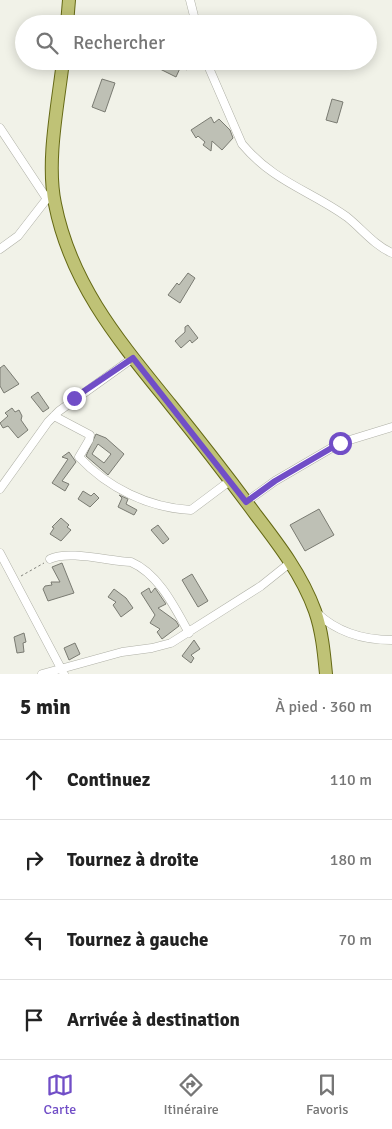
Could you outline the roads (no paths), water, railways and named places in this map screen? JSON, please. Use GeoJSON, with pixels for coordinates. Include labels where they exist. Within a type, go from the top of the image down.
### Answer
{"type":"FeatureCollection","features":[{"type":"Feature","properties":{"kind":"main road"},"geometry":{"type":"LineString","coordinates":[[68,15],[69,0]]}},
{"type":"Feature","properties":{"kind":"main road"},"geometry":{"type":"LineString","coordinates":[[62,70],[50,194],[55,203],[74,268],[88,295],[133,358],[231,480],[291,562],[315,612],[323,646],[326,674]]}},
{"type":"Feature","properties":{"kind":"street"},"geometry":{"type":"LineString","coordinates":[[190,0],[194,15]]}},
{"type":"Feature","properties":{"kind":"street"},"geometry":{"type":"LineString","coordinates":[[210,70],[242,144],[248,152],[277,177],[335,209],[379,246],[392,253]]}},
{"type":"Feature","properties":{"kind":"street"},"geometry":{"type":"LineString","coordinates":[[0,128],[50,194],[18,236],[0,249]]}},
{"type":"Feature","properties":{"kind":"street"},"geometry":{"type":"LineString","coordinates":[[0,489],[56,413],[74,398],[133,358]]}},
{"type":"Feature","properties":{"kind":"street"},"geometry":{"type":"LineString","coordinates":[[56,413],[90,435],[90,440],[79,457],[90,469],[108,483],[144,500],[191,510],[231,480]]}},
{"type":"Feature","properties":{"kind":"street"},"geometry":{"type":"LineString","coordinates":[[246,502],[275,481],[340,443],[392,427]]}},
{"type":"Feature","properties":{"kind":"street"},"geometry":{"type":"LineString","coordinates":[[0,553],[62,672]]}},
{"type":"Feature","properties":{"kind":"street"},"geometry":{"type":"LineString","coordinates":[[50,559],[57,555],[71,554],[131,562],[138,566],[167,595],[189,633]]}},
{"type":"Feature","properties":{"kind":"street"},"geometry":{"type":"LineString","coordinates":[[42,674],[62,672],[122,652],[172,643],[233,602],[261,586],[291,562]]}},
{"type":"Feature","properties":{"kind":"street"},"geometry":{"type":"LineString","coordinates":[[315,612],[339,630],[372,640],[392,640]]}}]}
